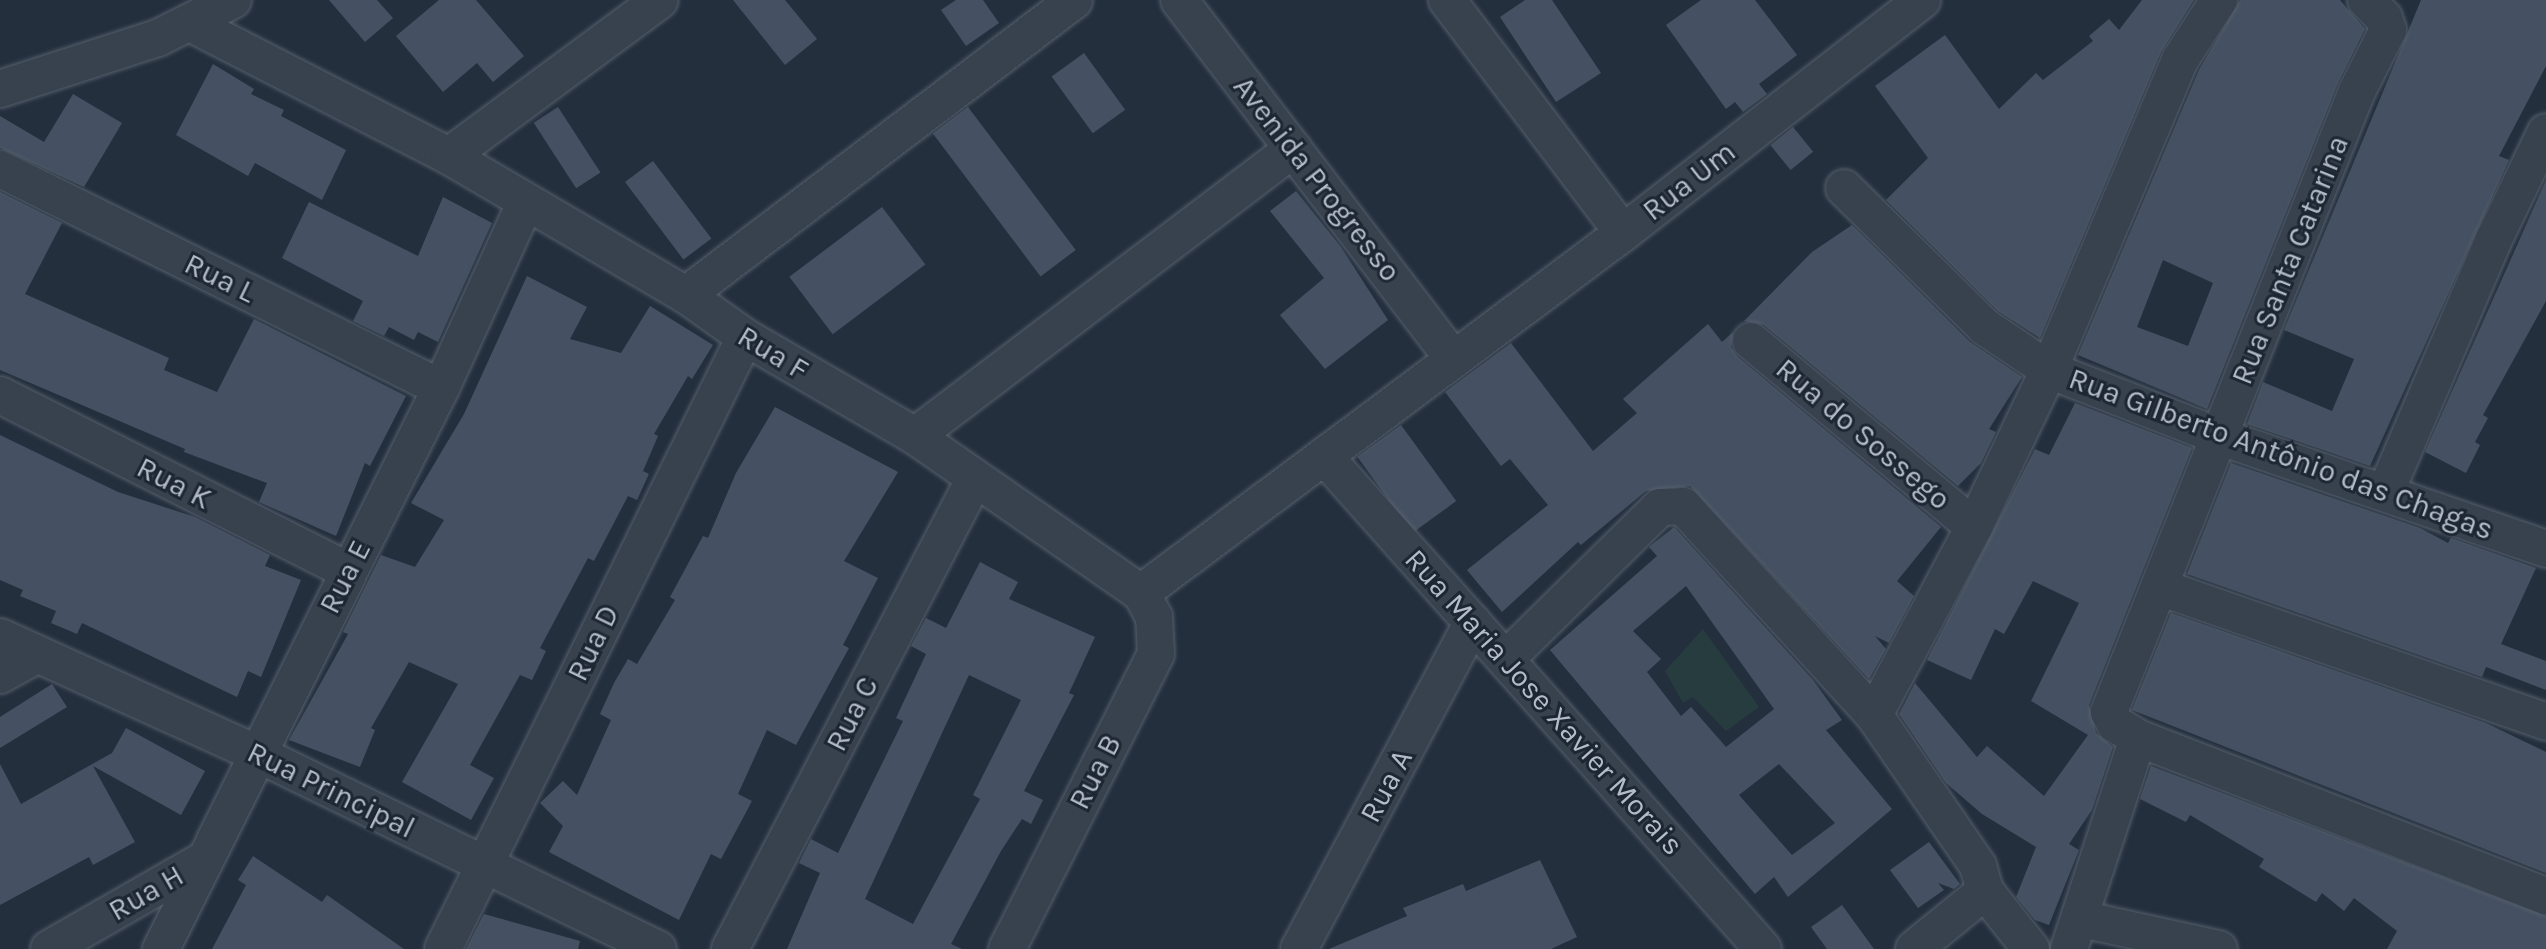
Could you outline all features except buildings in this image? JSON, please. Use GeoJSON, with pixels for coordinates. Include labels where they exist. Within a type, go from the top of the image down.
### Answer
{"type":"FeatureCollection","features":[{"type":"Feature","properties":{"kind":"street"},"geometry":{"type":"LineString","coordinates":[[0,89],[192,24],[233,0]]}},
{"type":"Feature","properties":{"kind":"street"},"geometry":{"type":"LineString","coordinates":[[449,156],[660,0]]}},
{"type":"Feature","properties":{"kind":"street"},"geometry":{"type":"LineString","coordinates":[[686,295],[1074,0]]}},
{"type":"Feature","properties":{"kind":"street","name":"Avenida Progresso"},"geometry":{"type":"LineString","coordinates":[[1179,0],[1453,359]]}},
{"type":"Feature","properties":{"kind":"street","name":"Rua Um"},"geometry":{"type":"LineString","coordinates":[[1324,456],[1623,233],[1922,0]]}},
{"type":"Feature","properties":{"kind":"street"},"geometry":{"type":"LineString","coordinates":[[1874,715],[1974,527],[2049,370],[2180,60],[2219,0]]}},
{"type":"Feature","properties":{"kind":"street","name":"Rua Santa Catarina"},"geometry":{"type":"LineString","coordinates":[[2138,738],[2115,724],[2111,706],[2162,588],[2357,91],[2388,30],[2384,18],[2366,0]]}},
{"type":"Feature","properties":{"kind":"street"},"geometry":{"type":"LineString","coordinates":[[1466,6],[1623,233]]}},
{"type":"Feature","properties":{"kind":"street","name":"Rua F"},"geometry":{"type":"LineString","coordinates":[[192,24],[449,156],[525,204],[686,295],[745,337],[915,436],[974,480],[1141,593]]}},
{"type":"Feature","properties":{"kind":"street"},"geometry":{"type":"LineString","coordinates":[[2386,491],[2493,241],[2546,132]]}},
{"type":"Feature","properties":{"kind":"street"},"geometry":{"type":"LineString","coordinates":[[915,436],[1293,149]]}},
{"type":"Feature","properties":{"kind":"street","name":"Rua L"},"geometry":{"type":"LineString","coordinates":[[0,169],[441,388]]}},
{"type":"Feature","properties":{"kind":"street","name":"Rua Gilberto Antônio das Chagas"},"geometry":{"type":"LineString","coordinates":[[1844,188],[1985,327],[2049,370],[2221,437],[2386,491],[2546,549]]}},
{"type":"Feature","properties":{"kind":"street","name":"Rua E"},"geometry":{"type":"LineString","coordinates":[[161,949],[202,861],[441,388],[525,204]]}},
{"type":"Feature","properties":{"kind":"street","name":"Rua D"},"geometry":{"type":"LineString","coordinates":[[443,949],[745,337]]}},
{"type":"Feature","properties":{"kind":"street","name":"Rua do Sossego"},"geometry":{"type":"LineString","coordinates":[[1751,341],[1974,527]]}},
{"type":"Feature","properties":{"kind":"street","name":"Rua K"},"geometry":{"type":"LineString","coordinates":[[0,395],[348,571]]}},
{"type":"Feature","properties":{"kind":"street"},"geometry":{"type":"LineString","coordinates":[[1141,593],[1324,456]]}},
{"type":"Feature","properties":{"kind":"street","name":"Rua Maria Jose Xavier Morais"},"geometry":{"type":"LineString","coordinates":[[1324,456],[1763,949]]}},
{"type":"Feature","properties":{"kind":"street","name":"Rua C"},"geometry":{"type":"LineString","coordinates":[[730,949],[974,480]]}},
{"type":"Feature","properties":{"kind":"street"},"geometry":{"type":"LineString","coordinates":[[1506,659],[1660,507],[1675,503],[1683,506],[1874,715],[1978,866],[1985,891],[2031,949]]}},
{"type":"Feature","properties":{"kind":"street"},"geometry":{"type":"LineString","coordinates":[[2162,588],[2546,722]]}},
{"type":"Feature","properties":{"kind":"street","name":"Rua B"},"geometry":{"type":"LineString","coordinates":[[1007,949],[1156,654],[1154,617],[1141,593]]}},
{"type":"Feature","properties":{"kind":"street","name":"Rua A"},"geometry":{"type":"LineString","coordinates":[[1299,949],[1473,622]]}},
{"type":"Feature","properties":{"kind":"street","name":"Rua Principal"},"geometry":{"type":"LineString","coordinates":[[0,637],[256,753],[658,949]]}},
{"type":"Feature","properties":{"kind":"street"},"geometry":{"type":"LineString","coordinates":[[0,675],[38,654]]}},
{"type":"Feature","properties":{"kind":"street"},"geometry":{"type":"LineString","coordinates":[[2219,949],[2075,934],[2138,738],[2546,896]]}},
{"type":"Feature","properties":{"kind":"street","name":"Rua H"},"geometry":{"type":"LineString","coordinates":[[49,949],[202,861]]}},
{"type":"Feature","properties":{"kind":"street"},"geometry":{"type":"LineString","coordinates":[[1914,949],[1985,891]]}},
{"type":"Feature","properties":{"kind":"green space"},"geometry":{"type":"Polygon","coordinates":[[[1703,629],[1759,707],[1726,731],[1693,697],[1683,703],[1665,671],[1703,629]]]}}]}
